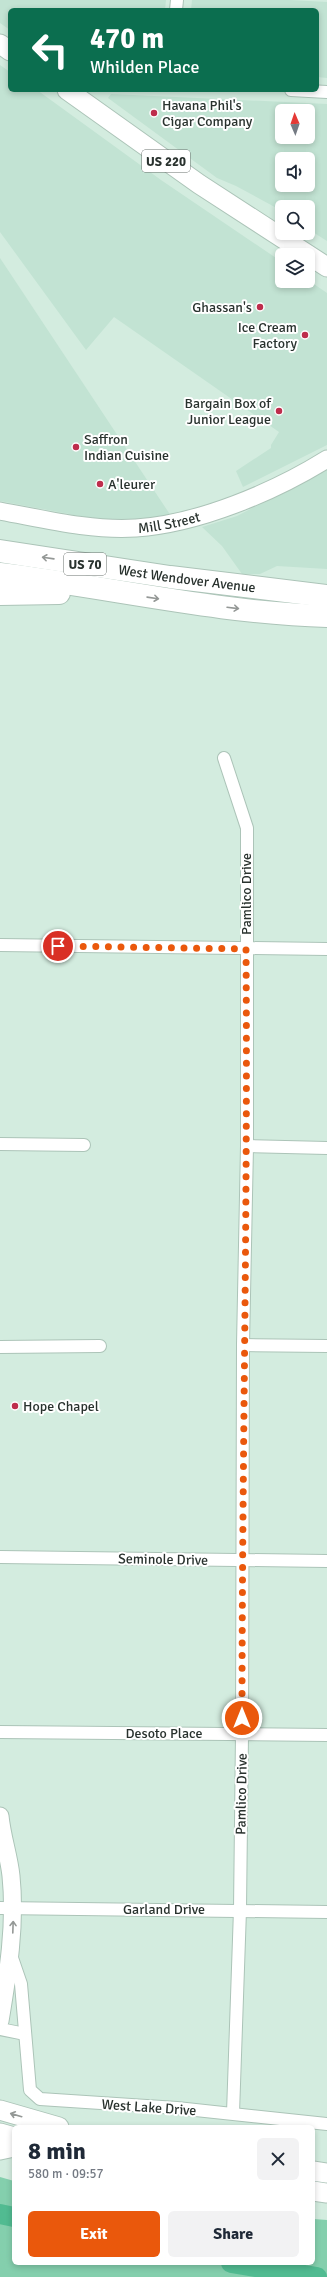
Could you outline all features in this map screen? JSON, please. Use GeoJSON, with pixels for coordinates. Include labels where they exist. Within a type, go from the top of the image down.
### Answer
{"type":"FeatureCollection","features":[{"type":"Feature","properties":{"kind":"highway","name":"West Wendover Avenue"},"geometry":{"type":"LineString","coordinates":[[0,551],[170,577],[290,593],[327,596]]}},
{"type":"Feature","properties":{"kind":"highway","name":"West Wendover Avenue"},"geometry":{"type":"LineString","coordinates":[[0,574],[52,580],[114,592],[194,604],[302,615],[327,616]]}},
{"type":"Feature","properties":{"kind":"highway"},"geometry":{"type":"LineString","coordinates":[[0,594],[114,592]]}},
{"type":"Feature","properties":{"kind":"highway"},"geometry":{"type":"LineString","coordinates":[[302,615],[327,622]]}},
{"type":"Feature","properties":{"kind":"main road","name":"US 220"},"geometry":{"type":"LineString","coordinates":[[74,92],[188,177],[327,267]]}},
{"type":"Feature","properties":{"kind":"main road"},"geometry":{"type":"LineString","coordinates":[[0,2110],[52,2125]]}},
{"type":"Feature","properties":{"kind":"main road"},"geometry":{"type":"LineString","coordinates":[[0,2133],[12,2136]]}},
{"type":"Feature","properties":{"kind":"main road"},"geometry":{"type":"LineString","coordinates":[[0,2150],[12,2147]]}},
{"type":"Feature","properties":{"kind":"main road"},"geometry":{"type":"LineString","coordinates":[[315,2171],[327,2173]]}},
{"type":"Feature","properties":{"kind":"main road"},"geometry":{"type":"LineString","coordinates":[[315,2191],[327,2193]]}},
{"type":"Feature","properties":{"kind":"street","name":"Mill Street"},"geometry":{"type":"LineString","coordinates":[[0,511],[67,524],[110,528],[136,528],[158,525],[200,516],[237,503],[327,459]]}},
{"type":"Feature","properties":{"kind":"street","name":"Pamlico Drive"},"geometry":{"type":"LineString","coordinates":[[224,758],[247,828],[247,1146],[243,1345],[242,1734],[240,1910],[233,2113]]}},
{"type":"Feature","properties":{"kind":"street"},"geometry":{"type":"LineString","coordinates":[[0,945],[327,949]]}},
{"type":"Feature","properties":{"kind":"street"},"geometry":{"type":"LineString","coordinates":[[0,1144],[84,1144]]}},
{"type":"Feature","properties":{"kind":"street"},"geometry":{"type":"LineString","coordinates":[[247,1146],[327,1148]]}},
{"type":"Feature","properties":{"kind":"street"},"geometry":{"type":"LineString","coordinates":[[243,1345],[327,1346]]}},
{"type":"Feature","properties":{"kind":"street"},"geometry":{"type":"LineString","coordinates":[[0,1346],[100,1346]]}},
{"type":"Feature","properties":{"kind":"street","name":"Seminole Drive"},"geometry":{"type":"LineString","coordinates":[[0,1557],[327,1561]]}},
{"type":"Feature","properties":{"kind":"street","name":"Desoto Place"},"geometry":{"type":"LineString","coordinates":[[0,1732],[327,1735]]}},
{"type":"Feature","properties":{"kind":"street"},"geometry":{"type":"LineString","coordinates":[[0,2021],[11,1953],[7,1908],[9,1859],[1,1830]]}},
{"type":"Feature","properties":{"kind":"street","name":"Garland Drive"},"geometry":{"type":"LineString","coordinates":[[7,1908],[327,1912]]}},
{"type":"Feature","properties":{"kind":"street","name":"West Lake Drive"},"geometry":{"type":"LineString","coordinates":[[11,1953],[21,1984],[30,2090],[40,2098],[233,2113],[327,2124]]}},
{"type":"Feature","properties":{"kind":"street"},"geometry":{"type":"LineString","coordinates":[[0,2029],[25,2034]]}},
{"type":"Feature","properties":{"kind":"shaded area"},"geometry":{"type":"Polygon","coordinates":[[[0,0],[166,0],[165,8],[8,8],[8,29],[0,23],[0,0]]]}},
{"type":"Feature","properties":{"kind":"shaded area"},"geometry":{"type":"Polygon","coordinates":[[[192,0],[290,0],[327,2],[327,78],[319,77],[319,8],[191,8],[192,0]]]}},
{"type":"Feature","properties":{"kind":"shaded area"},"geometry":{"type":"Polygon","coordinates":[[[0,65],[8,71],[8,92],[40,92],[161,180],[275,257],[275,288],[315,288],[315,285],[327,293],[327,445],[243,487],[236,471],[271,448],[271,445],[279,432],[114,317],[86,350],[0,232],[0,65]]]}},
{"type":"Feature","properties":{"kind":"shaded area"},"geometry":{"type":"Polygon","coordinates":[[[111,94],[327,104],[327,241],[315,233],[315,200],[275,200],[275,207],[236,186],[217,178],[108,98],[111,94]]]}},
{"type":"Feature","properties":{"kind":"shaded area"},"geometry":{"type":"Polygon","coordinates":[[[0,258],[171,516],[138,520],[112,520],[85,517],[0,501],[0,258]]]}},
{"type":"Feature","properties":{"kind":"shaded area"},"geometry":{"type":"Polygon","coordinates":[[[327,469],[327,569],[277,566],[260,574],[242,574],[222,546],[202,527],[237,516],[327,469]]]}},
{"type":"Feature","properties":{"kind":"green space"},"geometry":{"type":"Polygon","coordinates":[[[0,2177],[12,2180],[12,2265],[315,2265],[315,2219],[327,2220],[327,2277],[0,2277],[0,2177]]]}},
{"type":"Feature","properties":{"kind":"waterway"},"geometry":{"type":"LineString","coordinates":[[0,2214],[12,2217]]}},
{"type":"Feature","properties":{"kind":"waterway"},"geometry":{"type":"LineString","coordinates":[[243,2265],[317,2277]]}},
{"type":"Feature","properties":{"kind":"place","name":"Havana Phil's Cigar Company"},"geometry":{"type":"Point","coordinates":[154,113]}},
{"type":"Feature","properties":{"kind":"place","name":"Ghassan's"},"geometry":{"type":"Point","coordinates":[260,307]}},
{"type":"Feature","properties":{"kind":"place","name":"Ice Cream Factory"},"geometry":{"type":"Point","coordinates":[305,335]}},
{"type":"Feature","properties":{"kind":"place","name":"Bargain Box of Junior League"},"geometry":{"type":"Point","coordinates":[279,411]}},
{"type":"Feature","properties":{"kind":"place","name":"Saffron Indian Cuisine"},"geometry":{"type":"Point","coordinates":[76,447]}},
{"type":"Feature","properties":{"kind":"place","name":"A'leurer"},"geometry":{"type":"Point","coordinates":[100,484]}},
{"type":"Feature","properties":{"kind":"place","name":"Hope Chapel"},"geometry":{"type":"Point","coordinates":[15,1406]}},
{"type":"Feature","properties":{"kind":"route"},"geometry":{"type":"LineString","coordinates":[[58,946],[246,949],[247,1146],[243,1345],[242,1718]]}}]}
